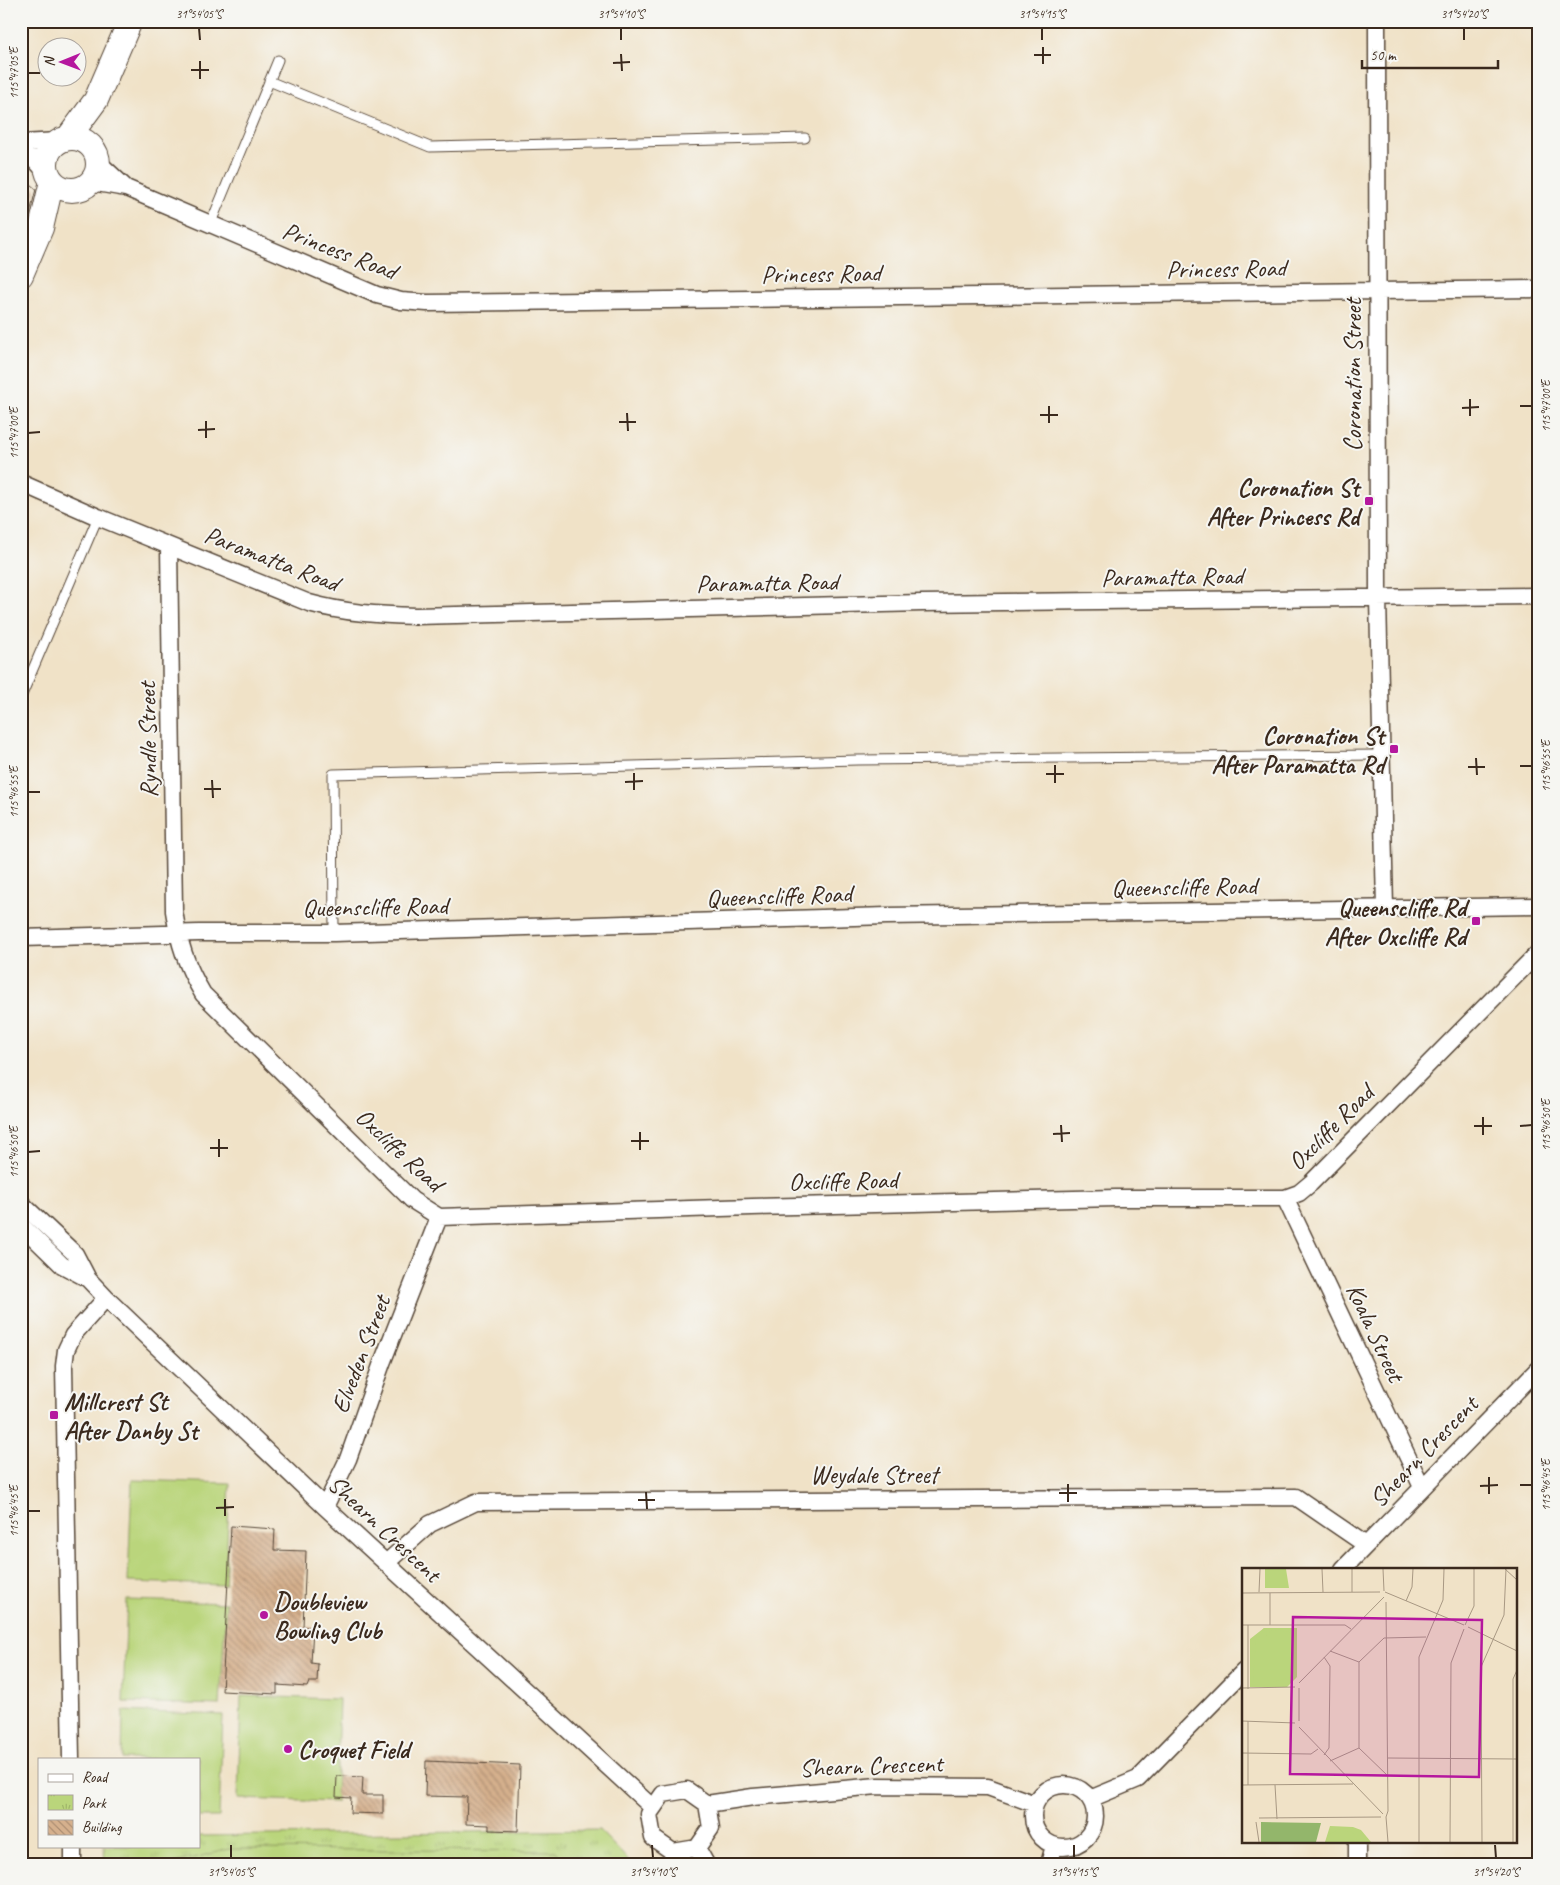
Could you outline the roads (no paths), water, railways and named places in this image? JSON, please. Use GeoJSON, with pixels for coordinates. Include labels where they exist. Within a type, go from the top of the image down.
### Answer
{"type":"FeatureCollection","features":[{"type":"Feature","properties":{"kind":"main road"},"geometry":{"type":"LineString","coordinates":[[49,177],[59,187],[67,190],[80,160],[96,100],[130,21]]}},
{"type":"Feature","properties":{"kind":"main road"},"geometry":{"type":"LineString","coordinates":[[41,228],[49,177],[46,164],[47,154],[52,147],[80,160]]}},
{"type":"Feature","properties":{"kind":"main road"},"geometry":{"type":"LineString","coordinates":[[21,274],[41,228],[80,160]]}},
{"type":"Feature","properties":{"kind":"street","name":"Coronation Street"},"geometry":{"type":"LineString","coordinates":[[1377,21],[1378,598],[1385,908]]}},
{"type":"Feature","properties":{"kind":"street"},"geometry":{"type":"LineString","coordinates":[[21,144],[80,160]]}},
{"type":"Feature","properties":{"kind":"street"},"geometry":{"type":"LineString","coordinates":[[21,144],[49,177]]}},
{"type":"Feature","properties":{"kind":"street","name":"Princess Road"},"geometry":{"type":"LineString","coordinates":[[80,160],[126,188],[377,295],[428,303],[1539,289]]}},
{"type":"Feature","properties":{"kind":"street","name":"Paramatta Road"},"geometry":{"type":"LineString","coordinates":[[21,483],[98,517],[309,603],[334,610],[378,615],[416,616],[922,603],[1539,596]]}},
{"type":"Feature","properties":{"kind":"street","name":"Ryndle Street"},"geometry":{"type":"LineString","coordinates":[[169,546],[174,911],[178,934]]}},
{"type":"Feature","properties":{"kind":"street","name":"Queenscliffe Road"},"geometry":{"type":"LineString","coordinates":[[21,938],[334,933],[887,916],[1539,906]]}},
{"type":"Feature","properties":{"kind":"street","name":"Oxcliffe Road"},"geometry":{"type":"LineString","coordinates":[[178,934],[190,972],[204,994],[412,1200],[439,1217],[732,1207],[1107,1199],[1285,1198],[1299,1194],[1311,1183],[1539,952]]}},
{"type":"Feature","properties":{"kind":"street","name":"Koala Street"},"geometry":{"type":"LineString","coordinates":[[1285,1198],[1422,1487]]}},
{"type":"Feature","properties":{"kind":"street","name":"Shearn Crescent"},"geometry":{"type":"LineString","coordinates":[[21,1203],[75,1254],[88,1279],[106,1298],[386,1564],[653,1808]]}},
{"type":"Feature","properties":{"kind":"street","name":"Elveden Street"},"geometry":{"type":"LineString","coordinates":[[325,1507],[348,1459],[382,1364],[439,1217]]}},
{"type":"Feature","properties":{"kind":"street","name":"Shearn Crescent"},"geometry":{"type":"LineString","coordinates":[[21,1226],[62,1265],[88,1279]]}},
{"type":"Feature","properties":{"kind":"street"},"geometry":{"type":"LineString","coordinates":[[71,1758],[64,1366],[66,1350],[73,1335],[106,1298]]}},
{"type":"Feature","properties":{"kind":"street","name":"Shearn Crescent"},"geometry":{"type":"LineString","coordinates":[[1344,1568],[1539,1368]]}},
{"type":"Feature","properties":{"kind":"street","name":"Weydale Street"},"geometry":{"type":"LineString","coordinates":[[386,1564],[430,1524],[476,1502],[1296,1497],[1366,1545]]}},
{"type":"Feature","properties":{"kind":"street"},"geometry":{"type":"LineString","coordinates":[[1090,1799],[1138,1779],[1242,1673]]}},
{"type":"Feature","properties":{"kind":"street"},"geometry":{"type":"LineString","coordinates":[[1064,1785],[1078,1789],[1090,1799],[1095,1816],[1093,1826],[1083,1841],[1072,1847],[1054,1846],[1041,1838],[1034,1826],[1033,1810],[1035,1804],[1041,1795],[1051,1788],[1064,1785]]}},
{"type":"Feature","properties":{"kind":"street","name":"Shearn Crescent"},"geometry":{"type":"LineString","coordinates":[[707,1804],[753,1796],[878,1786],[988,1787],[1035,1804]]}},
{"type":"Feature","properties":{"kind":"street"},"geometry":{"type":"LineString","coordinates":[[687,1790],[707,1804],[711,1828],[697,1848],[673,1852],[653,1838],[649,1814],[653,1808],[664,1794],[687,1790]]}},
{"type":"Feature","properties":{"kind":"street"},"geometry":{"type":"LineString","coordinates":[[1357,1842],[1357,1864]]}},
{"type":"Feature","properties":{"kind":"street"},"geometry":{"type":"LineString","coordinates":[[1049,1864],[1054,1846]]}},
{"type":"Feature","properties":{"kind":"street"},"geometry":{"type":"LineString","coordinates":[[73,1848],[73,1864]]}},
{"type":"Feature","properties":{"kind":"street"},"geometry":{"type":"LineString","coordinates":[[697,1848],[706,1864]]}},
{"type":"Feature","properties":{"kind":"lane"},"geometry":{"type":"LineString","coordinates":[[210,225],[278,60]]}},
{"type":"Feature","properties":{"kind":"lane"},"geometry":{"type":"LineString","coordinates":[[269,81],[430,147],[805,138]]}},
{"type":"Feature","properties":{"kind":"lane"},"geometry":{"type":"LineString","coordinates":[[21,697],[98,517]]}},
{"type":"Feature","properties":{"kind":"lane"},"geometry":{"type":"LineString","coordinates":[[334,933],[332,774],[857,760],[1381,755]]}},
{"type":"Feature","properties":{"kind":"place","name":"Coronation St After Princess Rd"},"geometry":{"type":"Point","coordinates":[1369,501]}},
{"type":"Feature","properties":{"kind":"place","name":"Coronation St After Paramatta Rd"},"geometry":{"type":"Point","coordinates":[1394,749]}},
{"type":"Feature","properties":{"kind":"place","name":"Queenscliffe Rd After Oxcliffe Rd"},"geometry":{"type":"Point","coordinates":[1476,921]}},
{"type":"Feature","properties":{"kind":"place","name":"Millcrest St After Danby St"},"geometry":{"type":"Point","coordinates":[54,1415]}},
{"type":"Feature","properties":{"kind":"place","name":"Doubleview Bowling Club"},"geometry":{"type":"Point","coordinates":[264,1615]}},
{"type":"Feature","properties":{"kind":"place","name":"Croquet Field"},"geometry":{"type":"Point","coordinates":[288,1749]}}]}
